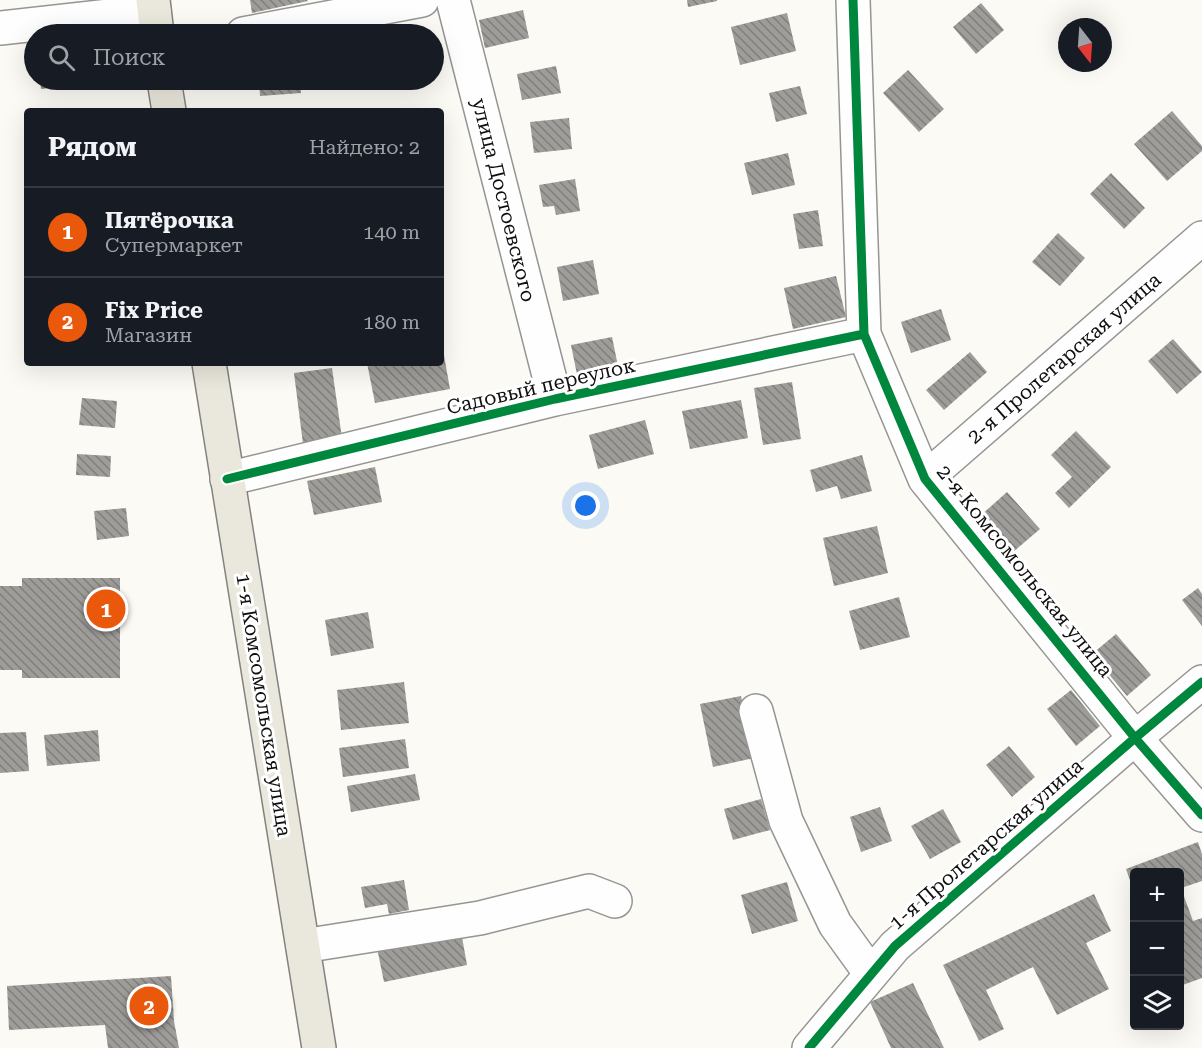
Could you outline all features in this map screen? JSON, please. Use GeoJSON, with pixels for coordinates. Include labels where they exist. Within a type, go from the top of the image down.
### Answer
{"type":"FeatureCollection","features":[{"type":"Feature","properties":{"kind":"main road"},"geometry":{"type":"LineString","coordinates":[[166,90],[169,108]]}},
{"type":"Feature","properties":{"kind":"main road","name":"1-я Комсомольская улица"},"geometry":{"type":"LineString","coordinates":[[209,366],[319,1048]]}},
{"type":"Feature","properties":{"kind":"street"},"geometry":{"type":"LineString","coordinates":[[296,24],[422,0]]}},
{"type":"Feature","properties":{"kind":"street","name":"улица Достоевского"},"geometry":{"type":"LineString","coordinates":[[453,0],[555,399]]}},
{"type":"Feature","properties":{"kind":"street","name":"2-я Комсомольская улица"},"geometry":{"type":"LineString","coordinates":[[854,0],[864,334],[925,479],[1135,738],[1202,815]]}},
{"type":"Feature","properties":{"kind":"street"},"geometry":{"type":"LineString","coordinates":[[47,24],[154,15]]}},
{"type":"Feature","properties":{"kind":"street"},"geometry":{"type":"LineString","coordinates":[[0,28],[24,26]]}},
{"type":"Feature","properties":{"kind":"street","name":"2-я Пролетарская улица"},"geometry":{"type":"LineString","coordinates":[[925,479],[1202,238]]}},
{"type":"Feature","properties":{"kind":"street","name":"Садовый переулок"},"geometry":{"type":"LineString","coordinates":[[227,479],[555,399],[864,334]]}},
{"type":"Feature","properties":{"kind":"street","name":"1-я Пролетарская улица"},"geometry":{"type":"LineString","coordinates":[[809,1048],[895,946],[1202,682]]}},
{"type":"Feature","properties":{"kind":"street"},"geometry":{"type":"LineString","coordinates":[[756,711],[786,821],[835,924],[871,974]]}},
{"type":"Feature","properties":{"kind":"street"},"geometry":{"type":"LineString","coordinates":[[303,946],[480,918],[589,891],[615,902]]}},
{"type":"Feature","properties":{"kind":"building"},"geometry":{"type":"Polygon","coordinates":[[[250,0],[307,0],[308,1],[252,13],[250,0]]]}},
{"type":"Feature","properties":{"kind":"building"},"geometry":{"type":"Polygon","coordinates":[[[687,0],[717,0],[717,1],[688,7],[687,0]]]}},
{"type":"Feature","properties":{"kind":"building"},"geometry":{"type":"Polygon","coordinates":[[[981,3],[1004,30],[976,54],[953,27],[981,3]]]}},
{"type":"Feature","properties":{"kind":"building"},"geometry":{"type":"Polygon","coordinates":[[[523,10],[529,38],[485,48],[479,20],[523,10]]]}},
{"type":"Feature","properties":{"kind":"building"},"geometry":{"type":"Polygon","coordinates":[[[787,13],[796,51],[740,65],[731,27],[787,13]]]}},
{"type":"Feature","properties":{"kind":"building"},"geometry":{"type":"Polygon","coordinates":[[[556,66],[561,93],[522,100],[517,74],[556,66]]]}},
{"type":"Feature","properties":{"kind":"building"},"geometry":{"type":"Polygon","coordinates":[[[908,70],[944,109],[919,132],[883,93],[908,70]]]}},
{"type":"Feature","properties":{"kind":"building"},"geometry":{"type":"Polygon","coordinates":[[[800,86],[807,114],[776,122],[769,93],[800,86]]]}},
{"type":"Feature","properties":{"kind":"building"},"geometry":{"type":"Polygon","coordinates":[[[260,90],[301,90],[301,93],[260,96],[260,90]]]}},
{"type":"Feature","properties":{"kind":"building"},"geometry":{"type":"Polygon","coordinates":[[[1172,111],[1202,146],[1202,151],[1167,181],[1134,144],[1172,111]]]}},
{"type":"Feature","properties":{"kind":"building"},"geometry":{"type":"Polygon","coordinates":[[[569,118],[572,149],[534,153],[530,122],[569,118]]]}},
{"type":"Feature","properties":{"kind":"building"},"geometry":{"type":"Polygon","coordinates":[[[788,153],[795,185],[752,195],[744,163],[788,153]]]}},
{"type":"Feature","properties":{"kind":"building"},"geometry":{"type":"Polygon","coordinates":[[[1111,173],[1145,208],[1124,229],[1090,194],[1111,173]]]}},
{"type":"Feature","properties":{"kind":"building"},"geometry":{"type":"Polygon","coordinates":[[[575,179],[580,211],[556,215],[554,206],[543,207],[539,185],[575,179]]]}},
{"type":"Feature","properties":{"kind":"building"},"geometry":{"type":"Polygon","coordinates":[[[818,210],[823,246],[799,249],[793,214],[818,210]]]}},
{"type":"Feature","properties":{"kind":"building"},"geometry":{"type":"Polygon","coordinates":[[[1058,233],[1085,258],[1060,286],[1032,262],[1058,233]]]}},
{"type":"Feature","properties":{"kind":"building"},"geometry":{"type":"Polygon","coordinates":[[[593,260],[599,294],[563,301],[557,267],[593,260]]]}},
{"type":"Feature","properties":{"kind":"building"},"geometry":{"type":"Polygon","coordinates":[[[836,276],[846,317],[793,329],[784,288],[836,276]]]}},
{"type":"Feature","properties":{"kind":"building"},"geometry":{"type":"Polygon","coordinates":[[[941,309],[951,340],[911,353],[901,322],[941,309]]]}},
{"type":"Feature","properties":{"kind":"building"},"geometry":{"type":"Polygon","coordinates":[[[612,337],[618,366],[600,369],[604,389],[581,394],[571,345],[612,337]]]}},
{"type":"Feature","properties":{"kind":"building"},"geometry":{"type":"Polygon","coordinates":[[[1173,339],[1202,372],[1177,394],[1148,361],[1173,339]]]}},
{"type":"Feature","properties":{"kind":"building"},"geometry":{"type":"Polygon","coordinates":[[[970,352],[987,372],[944,410],[926,390],[970,352]]]}},
{"type":"Feature","properties":{"kind":"building"},"geometry":{"type":"Polygon","coordinates":[[[444,355],[450,389],[375,403],[368,366],[444,366],[444,355]]]}},
{"type":"Feature","properties":{"kind":"building"},"geometry":{"type":"Polygon","coordinates":[[[332,368],[342,438],[303,444],[294,373],[332,368]]]}},
{"type":"Feature","properties":{"kind":"building"},"geometry":{"type":"Polygon","coordinates":[[[792,382],[801,439],[763,445],[754,388],[792,382]]]}},
{"type":"Feature","properties":{"kind":"building"},"geometry":{"type":"Polygon","coordinates":[[[82,398],[117,401],[115,428],[79,425],[82,398]]]}},
{"type":"Feature","properties":{"kind":"building"},"geometry":{"type":"Polygon","coordinates":[[[741,400],[748,438],[690,449],[682,411],[741,400]]]}},
{"type":"Feature","properties":{"kind":"building"},"geometry":{"type":"Polygon","coordinates":[[[645,420],[654,454],[598,469],[589,435],[645,420]]]}},
{"type":"Feature","properties":{"kind":"building"},"geometry":{"type":"Polygon","coordinates":[[[1076,431],[1111,467],[1069,508],[1055,493],[1072,477],[1051,455],[1076,431]]]}},
{"type":"Feature","properties":{"kind":"building"},"geometry":{"type":"Polygon","coordinates":[[[77,454],[111,456],[110,477],[76,475],[77,454]]]}},
{"type":"Feature","properties":{"kind":"building"},"geometry":{"type":"Polygon","coordinates":[[[862,455],[872,491],[841,499],[837,486],[816,492],[810,470],[862,455]]]}},
{"type":"Feature","properties":{"kind":"building"},"geometry":{"type":"Polygon","coordinates":[[[375,467],[382,502],[314,515],[307,481],[375,467]]]}},
{"type":"Feature","properties":{"kind":"building"},"geometry":{"type":"Polygon","coordinates":[[[1007,492],[1040,529],[1012,553],[980,516],[1007,492]]]}},
{"type":"Feature","properties":{"kind":"building"},"geometry":{"type":"Polygon","coordinates":[[[126,508],[129,536],[97,540],[94,511],[126,508]]]}},
{"type":"Feature","properties":{"kind":"building"},"geometry":{"type":"Polygon","coordinates":[[[877,526],[888,573],[834,586],[823,538],[877,526]]]}},
{"type":"Feature","properties":{"kind":"building"},"geometry":{"type":"Polygon","coordinates":[[[22,578],[120,578],[120,678],[22,678],[22,670],[0,670],[0,586],[22,586],[22,578]]]}},
{"type":"Feature","properties":{"kind":"building"},"geometry":{"type":"Polygon","coordinates":[[[1198,588],[1202,594],[1202,626],[1182,600],[1198,588]]]}},
{"type":"Feature","properties":{"kind":"building"},"geometry":{"type":"Polygon","coordinates":[[[899,597],[910,637],[860,650],[849,611],[899,597]]]}},
{"type":"Feature","properties":{"kind":"building"},"geometry":{"type":"Polygon","coordinates":[[[368,612],[374,648],[331,656],[325,620],[368,612]]]}},
{"type":"Feature","properties":{"kind":"building"},"geometry":{"type":"Polygon","coordinates":[[[1116,634],[1151,675],[1127,696],[1092,654],[1116,634]]]}},
{"type":"Feature","properties":{"kind":"building"},"geometry":{"type":"Polygon","coordinates":[[[404,682],[409,723],[341,730],[337,690],[404,682]]]}},
{"type":"Feature","properties":{"kind":"building"},"geometry":{"type":"Polygon","coordinates":[[[1071,690],[1100,726],[1076,746],[1047,709],[1071,690]]]}},
{"type":"Feature","properties":{"kind":"building"},"geometry":{"type":"Polygon","coordinates":[[[741,696],[754,758],[713,767],[700,704],[741,696]]]}},
{"type":"Feature","properties":{"kind":"building"},"geometry":{"type":"Polygon","coordinates":[[[98,730],[100,761],[47,766],[44,735],[98,730]]]}},
{"type":"Feature","properties":{"kind":"building"},"geometry":{"type":"Polygon","coordinates":[[[26,732],[29,771],[0,773],[0,733],[26,732]]]}},
{"type":"Feature","properties":{"kind":"building"},"geometry":{"type":"Polygon","coordinates":[[[405,739],[409,768],[343,777],[339,748],[405,739]]]}},
{"type":"Feature","properties":{"kind":"building"},"geometry":{"type":"Polygon","coordinates":[[[1009,746],[1035,777],[1012,797],[986,765],[1009,746]]]}},
{"type":"Feature","properties":{"kind":"building"},"geometry":{"type":"Polygon","coordinates":[[[415,774],[420,800],[351,812],[347,786],[415,774]]]}},
{"type":"Feature","properties":{"kind":"building"},"geometry":{"type":"Polygon","coordinates":[[[761,799],[770,830],[733,840],[724,809],[761,799]]]}},
{"type":"Feature","properties":{"kind":"building"},"geometry":{"type":"Polygon","coordinates":[[[880,807],[892,841],[861,852],[850,817],[880,807]]]}},
{"type":"Feature","properties":{"kind":"building"},"geometry":{"type":"Polygon","coordinates":[[[943,809],[961,842],[930,859],[911,826],[943,809]]]}},
{"type":"Feature","properties":{"kind":"building"},"geometry":{"type":"Polygon","coordinates":[[[1198,842],[1202,854],[1202,881],[1184,887],[1184,868],[1130,868],[1130,880],[1126,869],[1198,842]]]}},
{"type":"Feature","properties":{"kind":"building"},"geometry":{"type":"Polygon","coordinates":[[[404,880],[409,910],[389,914],[387,904],[365,908],[361,887],[404,880]]]}},
{"type":"Feature","properties":{"kind":"building"},"geometry":{"type":"Polygon","coordinates":[[[787,882],[798,921],[752,934],[741,895],[787,882]]]}},
{"type":"Feature","properties":{"kind":"building"},"geometry":{"type":"Polygon","coordinates":[[[1094,894],[1111,931],[1086,943],[1109,989],[1057,1015],[1033,967],[986,990],[1004,1029],[979,1041],[943,965],[1094,894]]]}},
{"type":"Feature","properties":{"kind":"building"},"geometry":{"type":"Polygon","coordinates":[[[1184,896],[1193,921],[1202,918],[1202,978],[1184,985],[1184,896]]]}},
{"type":"Feature","properties":{"kind":"building"},"geometry":{"type":"Polygon","coordinates":[[[460,926],[467,965],[384,982],[376,943],[460,926]]]}},
{"type":"Feature","properties":{"kind":"building"},"geometry":{"type":"Polygon","coordinates":[[[171,976],[174,1021],[179,1048],[108,1048],[105,1025],[9,1030],[7,986],[171,976]]]}},
{"type":"Feature","properties":{"kind":"building"},"geometry":{"type":"Polygon","coordinates":[[[913,983],[944,1048],[891,1048],[870,1002],[913,983]]]}},
{"type":"Feature","properties":{"kind":"cycle path"},"geometry":{"type":"LineString","coordinates":[[853,0],[864,334],[925,479],[1135,738],[1202,815]]}},
{"type":"Feature","properties":{"kind":"cycle path"},"geometry":{"type":"LineString","coordinates":[[227,479],[555,399],[864,334]]}},
{"type":"Feature","properties":{"kind":"cycle path"},"geometry":{"type":"LineString","coordinates":[[809,1048],[895,946],[1202,682]]}},
{"type":"Feature","properties":{"kind":"place","name":"Пятёрочка"},"geometry":{"type":"Point","coordinates":[106,609]}},
{"type":"Feature","properties":{"kind":"place","name":"Fix Price"},"geometry":{"type":"Point","coordinates":[149,1006]}}]}
